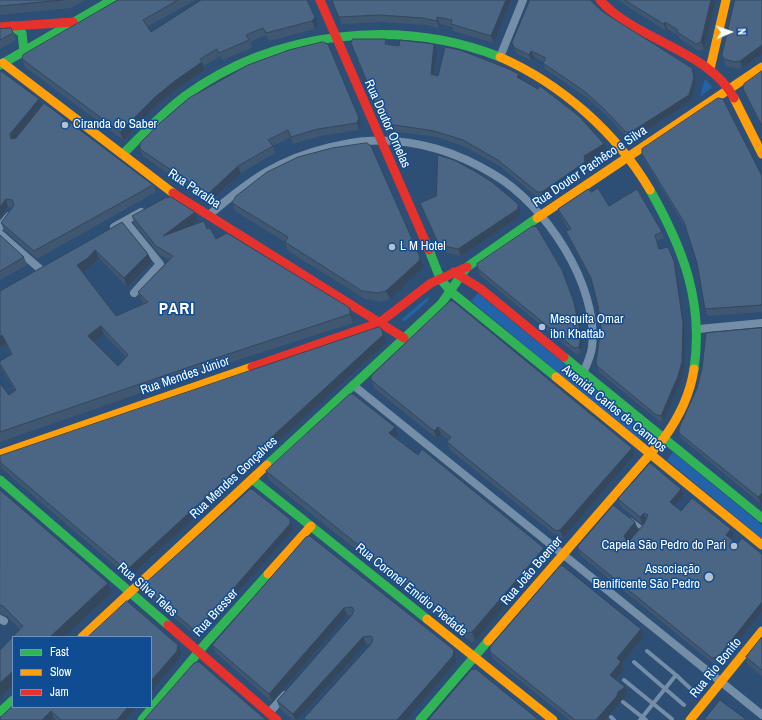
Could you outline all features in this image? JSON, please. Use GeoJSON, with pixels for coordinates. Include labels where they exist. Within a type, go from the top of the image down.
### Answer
{"type":"FeatureCollection","features":[{"type":"Feature","properties":{"kind":"street"},"geometry":{"type":"LineString","coordinates":[[2,64],[112,0]]}},
{"type":"Feature","properties":{"kind":"street","name":"Rua Doutor Ornelas"},"geometry":{"type":"LineString","coordinates":[[320,0],[380,140],[433,258],[440,278],[450,292]]}},
{"type":"Feature","properties":{"kind":"street"},"geometry":{"type":"LineString","coordinates":[[500,56],[523,0]]}},
{"type":"Feature","properties":{"kind":"street"},"geometry":{"type":"LineString","coordinates":[[600,0],[607,8],[633,26],[710,69],[730,90],[762,154]]}},
{"type":"Feature","properties":{"kind":"street"},"geometry":{"type":"LineString","coordinates":[[710,69],[726,0]]}},
{"type":"Feature","properties":{"kind":"street"},"geometry":{"type":"LineString","coordinates":[[0,27],[73,22]]}},
{"type":"Feature","properties":{"kind":"street"},"geometry":{"type":"LineString","coordinates":[[12,26],[20,29],[23,34],[24,52]]}},
{"type":"Feature","properties":{"kind":"street","name":"Rua João Boemer"},"geometry":{"type":"LineString","coordinates":[[123,154],[173,105],[223,73],[280,48],[335,37],[403,34],[442,40],[500,56],[560,90],[598,123],[628,156],[653,194],[677,239],[688,275],[699,329],[698,356],[691,388],[681,413],[664,438],[611,504],[563,555],[420,720]]}},
{"type":"Feature","properties":{"kind":"street","name":"Rua Paraíba"},"geometry":{"type":"LineString","coordinates":[[2,64],[50,102],[123,154],[174,193],[404,338]]}},
{"type":"Feature","properties":{"kind":"street","name":"Rua Doutor Pachêco e Silva"},"geometry":{"type":"LineString","coordinates":[[450,292],[467,268],[628,156],[730,90],[762,67]]}},
{"type":"Feature","properties":{"kind":"street"},"geometry":{"type":"LineString","coordinates":[[209,215],[239,189],[268,170],[286,161],[313,152],[354,142],[380,140],[404,142],[444,151],[475,164],[494,174],[515,190],[541,216],[572,262],[586,297],[591,322],[592,341],[590,356],[583,373]]}},
{"type":"Feature","properties":{"kind":"street"},"geometry":{"type":"LineString","coordinates":[[165,198],[174,193]]}},
{"type":"Feature","properties":{"kind":"street"},"geometry":{"type":"LineString","coordinates":[[105,232],[152,206]]}},
{"type":"Feature","properties":{"kind":"street"},"geometry":{"type":"LineString","coordinates":[[0,227],[12,212]]}},
{"type":"Feature","properties":{"kind":"street"},"geometry":{"type":"LineString","coordinates":[[125,221],[160,264],[134,293]]}},
{"type":"Feature","properties":{"kind":"street"},"geometry":{"type":"LineString","coordinates":[[0,234],[40,269]]}},
{"type":"Feature","properties":{"kind":"street"},"geometry":{"type":"LineString","coordinates":[[433,258],[461,276]]}},
{"type":"Feature","properties":{"kind":"street","name":"Rua Doutor Pachêco e Silva"},"geometry":{"type":"LineString","coordinates":[[440,278],[452,271],[467,268]]}},
{"type":"Feature","properties":{"kind":"street","name":"Avenida Carlos de Campos"},"geometry":{"type":"LineString","coordinates":[[461,276],[479,288],[762,518]]}},
{"type":"Feature","properties":{"kind":"street","name":"Rua Mendes Júnior"},"geometry":{"type":"LineString","coordinates":[[0,454],[379,323],[426,285],[440,278]]}},
{"type":"Feature","properties":{"kind":"street","name":"Avenida Carlos de Campos"},"geometry":{"type":"LineString","coordinates":[[450,292],[762,545]]}},
{"type":"Feature","properties":{"kind":"street","name":"Rua Mendes Gonçalves"},"geometry":{"type":"LineString","coordinates":[[83,636],[442,304],[450,292]]}},
{"type":"Feature","properties":{"kind":"street"},"geometry":{"type":"LineString","coordinates":[[699,329],[762,324]]}},
{"type":"Feature","properties":{"kind":"street"},"geometry":{"type":"LineString","coordinates":[[353,385],[762,715]]}},
{"type":"Feature","properties":{"kind":"street","name":"Rua Coronel Emídio Piedade"},"geometry":{"type":"LineString","coordinates":[[252,479],[553,720]]}},
{"type":"Feature","properties":{"kind":"street","name":"Rua Silva Teles"},"geometry":{"type":"LineString","coordinates":[[0,480],[277,720]]}},
{"type":"Feature","properties":{"kind":"street","name":"Rua Bresser"},"geometry":{"type":"LineString","coordinates":[[142,720],[199,652],[311,526]]}},
{"type":"Feature","properties":{"kind":"street","name":"Rua Rio Bonito"},"geometry":{"type":"LineString","coordinates":[[690,720],[762,631]]}},
{"type":"Feature","properties":{"kind":"street"},"geometry":{"type":"LineString","coordinates":[[269,714],[291,688]]}},
{"type":"Feature","properties":{"kind":"street"},"geometry":{"type":"LineString","coordinates":[[0,712],[12,701]]}},
{"type":"Feature","properties":{"kind":"lane"},"geometry":{"type":"LineString","coordinates":[[624,514],[643,529]]}},
{"type":"Feature","properties":{"kind":"lane"},"geometry":{"type":"LineString","coordinates":[[638,534],[647,523]]}},
{"type":"Feature","properties":{"kind":"lane"},"geometry":{"type":"LineString","coordinates":[[647,651],[694,692]]}},
{"type":"Feature","properties":{"kind":"lane"},"geometry":{"type":"LineString","coordinates":[[634,662],[684,705]]}},
{"type":"Feature","properties":{"kind":"lane"},"geometry":{"type":"LineString","coordinates":[[623,702],[643,719],[676,675]]}},
{"type":"Feature","properties":{"kind":"lane"},"geometry":{"type":"LineString","coordinates":[[624,680],[672,718]]}},
{"type":"Feature","properties":{"kind":"shaded area"},"geometry":{"type":"Polygon","coordinates":[[[705,79],[712,87],[700,97],[705,79]]]}},
{"type":"Feature","properties":{"kind":"shaded area"},"geometry":{"type":"Polygon","coordinates":[[[478,293],[647,431],[640,440],[471,301],[478,293]]]}},
{"type":"Feature","properties":{"kind":"shaded area"},"geometry":{"type":"Polygon","coordinates":[[[429,296],[428,301],[404,322],[402,319],[429,296]]]}},
{"type":"Feature","properties":{"kind":"shaded area"},"geometry":{"type":"Polygon","coordinates":[[[673,452],[762,525],[762,539],[667,460],[673,452]]]}},
{"type":"Feature","properties":{"kind":"building"},"geometry":{"type":"Polygon","coordinates":[[[0,0],[63,0],[0,6],[0,0]]]}},
{"type":"Feature","properties":{"kind":"building"},"geometry":{"type":"Polygon","coordinates":[[[118,0],[178,0],[143,20],[151,32],[201,0],[307,0],[315,17],[312,21],[266,33],[263,28],[246,35],[249,40],[219,53],[217,49],[200,59],[202,62],[155,97],[120,132],[22,59],[23,55],[118,0]]]}},
{"type":"Feature","properties":{"kind":"building"},"geometry":{"type":"Polygon","coordinates":[[[332,0],[506,0],[491,36],[451,24],[452,20],[437,17],[437,21],[423,18],[380,15],[339,17],[332,0]]]}},
{"type":"Feature","properties":{"kind":"building"},"geometry":{"type":"Polygon","coordinates":[[[530,0],[590,0],[603,12],[692,68],[694,78],[689,95],[631,132],[626,132],[584,91],[543,63],[546,58],[531,51],[529,55],[515,48],[512,43],[530,0]]]}},
{"type":"Feature","properties":{"kind":"building"},"geometry":{"type":"Polygon","coordinates":[[[625,0],[711,0],[701,42],[696,44],[677,32],[678,30],[665,22],[664,24],[625,0]]]}},
{"type":"Feature","properties":{"kind":"building"},"geometry":{"type":"Polygon","coordinates":[[[735,0],[762,0],[762,45],[740,61],[735,62],[724,59],[722,55],[735,0]]]}},
{"type":"Feature","properties":{"kind":"building"},"geometry":{"type":"Polygon","coordinates":[[[11,28],[13,33],[0,40],[0,29],[11,28]]]}},
{"type":"Feature","properties":{"kind":"building"},"geometry":{"type":"Polygon","coordinates":[[[353,39],[386,39],[385,44],[399,46],[400,40],[434,44],[431,74],[438,76],[445,47],[460,50],[504,67],[519,74],[517,77],[538,89],[540,86],[579,116],[604,144],[584,156],[585,162],[542,192],[537,192],[498,160],[463,140],[434,131],[388,124],[383,121],[351,43],[353,39]]]}},
{"type":"Feature","properties":{"kind":"building"},"geometry":{"type":"Polygon","coordinates":[[[323,42],[328,44],[359,118],[357,123],[318,129],[291,137],[288,130],[268,140],[273,146],[238,166],[209,193],[205,193],[140,149],[140,143],[160,123],[189,98],[248,65],[289,50],[323,42]]]}},
{"type":"Feature","properties":{"kind":"building"},"geometry":{"type":"Polygon","coordinates":[[[1,71],[39,99],[10,134],[11,139],[16,138],[44,103],[153,185],[34,251],[1,223],[14,205],[12,200],[6,199],[0,207],[1,71]]]}},
{"type":"Feature","properties":{"kind":"building"},"geometry":{"type":"Polygon","coordinates":[[[762,71],[762,126],[743,89],[744,84],[762,71]]]}},
{"type":"Feature","properties":{"kind":"building"},"geometry":{"type":"Polygon","coordinates":[[[718,98],[723,99],[762,176],[762,305],[705,309],[697,263],[684,222],[642,154],[642,149],[718,98]]]}},
{"type":"Feature","properties":{"kind":"building"},"geometry":{"type":"Polygon","coordinates":[[[367,143],[371,146],[420,257],[419,261],[386,291],[378,293],[362,291],[285,242],[288,237],[232,203],[236,196],[267,172],[298,157],[332,148],[367,143]]]}},
{"type":"Feature","properties":{"kind":"building"},"geometry":{"type":"Polygon","coordinates":[[[438,155],[454,160],[492,182],[518,204],[518,209],[458,249],[439,245],[420,203],[436,196],[438,155]]]}},
{"type":"Feature","properties":{"kind":"building"},"geometry":{"type":"Polygon","coordinates":[[[598,188],[609,206],[637,189],[662,232],[655,235],[659,249],[668,247],[674,261],[683,323],[682,362],[678,376],[661,416],[655,414],[597,366],[596,362],[601,328],[598,306],[591,278],[566,231],[571,229],[558,209],[588,189],[591,192],[598,188]]]}},
{"type":"Feature","properties":{"kind":"building"},"geometry":{"type":"Polygon","coordinates":[[[171,197],[195,212],[163,236],[204,221],[207,229],[210,228],[216,239],[227,233],[350,308],[350,314],[0,432],[0,383],[9,395],[16,390],[0,364],[0,361],[12,354],[2,335],[0,337],[0,291],[122,222],[148,254],[124,278],[95,250],[88,258],[77,265],[116,316],[148,302],[138,292],[173,256],[156,246],[132,216],[165,198],[171,197]],[[101,326],[88,336],[118,366],[128,355],[101,326]]]}},
{"type":"Feature","properties":{"kind":"building"},"geometry":{"type":"Polygon","coordinates":[[[533,226],[537,227],[562,270],[574,302],[581,336],[579,347],[574,348],[478,269],[477,264],[533,226]]]}},
{"type":"Feature","properties":{"kind":"building"},"geometry":{"type":"Polygon","coordinates":[[[0,235],[24,257],[0,271],[0,235]]]}},
{"type":"Feature","properties":{"kind":"building"},"geometry":{"type":"Polygon","coordinates":[[[450,301],[453,301],[632,448],[560,530],[556,531],[447,442],[451,437],[438,427],[434,431],[371,380],[371,376],[450,301]]]}},
{"type":"Feature","properties":{"kind":"building"},"geometry":{"type":"Polygon","coordinates":[[[379,327],[382,329],[383,335],[129,568],[125,569],[0,462],[0,456],[379,327]]]}},
{"type":"Feature","properties":{"kind":"building"},"geometry":{"type":"Polygon","coordinates":[[[762,328],[762,493],[758,497],[679,433],[679,428],[697,388],[702,368],[706,333],[762,328]]]}},
{"type":"Feature","properties":{"kind":"building"},"geometry":{"type":"Polygon","coordinates":[[[350,394],[353,394],[395,427],[389,433],[418,455],[422,449],[544,548],[472,632],[468,633],[266,471],[350,394]]]}},
{"type":"Feature","properties":{"kind":"building"},"geometry":{"type":"Polygon","coordinates":[[[650,463],[681,489],[670,502],[681,511],[692,498],[731,529],[726,535],[737,544],[742,538],[762,554],[762,602],[718,657],[712,658],[578,549],[578,546],[613,505],[635,522],[624,536],[626,540],[630,540],[644,524],[648,515],[644,513],[640,517],[618,499],[650,463]]]}},
{"type":"Feature","properties":{"kind":"building"},"geometry":{"type":"Polygon","coordinates":[[[252,489],[290,519],[290,524],[198,629],[193,629],[142,586],[249,490],[252,489]]]}},
{"type":"Feature","properties":{"kind":"building"},"geometry":{"type":"Polygon","coordinates":[[[0,490],[108,583],[51,636],[13,636],[23,626],[3,606],[0,605],[0,490]]]}},
{"type":"Feature","properties":{"kind":"building"},"geometry":{"type":"Polygon","coordinates":[[[310,536],[454,650],[453,656],[397,720],[305,720],[304,718],[371,644],[373,639],[371,636],[363,637],[293,714],[277,701],[352,615],[354,610],[352,607],[344,608],[269,694],[212,645],[306,537],[310,536]]]}},
{"type":"Feature","properties":{"kind":"building"},"geometry":{"type":"Polygon","coordinates":[[[560,566],[563,566],[641,629],[617,658],[621,662],[610,675],[625,687],[618,692],[617,696],[596,720],[575,720],[490,652],[490,647],[560,566]]]}},
{"type":"Feature","properties":{"kind":"building"},"geometry":{"type":"Polygon","coordinates":[[[127,601],[178,645],[177,651],[152,680],[152,636],[89,636],[127,601]]]}},
{"type":"Feature","properties":{"kind":"building"},"geometry":{"type":"Polygon","coordinates":[[[12,637],[12,672],[0,683],[0,650],[12,637]]]}},
{"type":"Feature","properties":{"kind":"building"},"geometry":{"type":"Polygon","coordinates":[[[762,637],[762,670],[746,657],[762,637]]]}},
{"type":"Feature","properties":{"kind":"building"},"geometry":{"type":"Polygon","coordinates":[[[199,662],[266,720],[144,720],[194,663],[199,662]]]}},
{"type":"Feature","properties":{"kind":"building"},"geometry":{"type":"Polygon","coordinates":[[[476,669],[539,720],[428,720],[471,670],[476,669]]]}},
{"type":"Feature","properties":{"kind":"building"},"geometry":{"type":"Polygon","coordinates":[[[720,700],[747,720],[704,720],[720,700]]]}},
{"type":"Feature","properties":{"kind":"building"},"geometry":{"type":"Polygon","coordinates":[[[12,707],[127,708],[117,720],[61,720],[51,711],[42,720],[0,720],[0,718],[12,707]]]}},
{"type":"Feature","properties":{"kind":"traffic: fast"},"geometry":{"type":"LineString","coordinates":[[0,65],[112,0]]}},
{"type":"Feature","properties":{"kind":"traffic: fast"},"geometry":{"type":"LineString","coordinates":[[12,26],[22,33],[24,52]]}},
{"type":"Feature","properties":{"kind":"traffic: fast"},"geometry":{"type":"LineString","coordinates":[[123,154],[168,109],[185,96],[220,74],[257,57],[297,45],[338,37],[379,35],[420,37],[461,45],[500,57]]}},
{"type":"Feature","properties":{"kind":"traffic: fast"},"geometry":{"type":"LineString","coordinates":[[650,190],[672,233],[688,276],[696,321],[694,369]]}},
{"type":"Feature","properties":{"kind":"traffic: fast"},"geometry":{"type":"LineString","coordinates":[[267,465],[441,304],[467,267],[537,218]]}},
{"type":"Feature","properties":{"kind":"traffic: fast"},"geometry":{"type":"LineString","coordinates":[[429,250],[440,278],[450,291],[556,377]]}},
{"type":"Feature","properties":{"kind":"traffic: fast"},"geometry":{"type":"LineString","coordinates":[[564,357],[762,518]]}},
{"type":"Feature","properties":{"kind":"traffic: fast"},"geometry":{"type":"LineString","coordinates":[[252,479],[427,619]]}},
{"type":"Feature","properties":{"kind":"traffic: fast"},"geometry":{"type":"LineString","coordinates":[[0,480],[168,625]]}},
{"type":"Feature","properties":{"kind":"traffic: fast"},"geometry":{"type":"LineString","coordinates":[[152,708],[206,643],[268,574]]}},
{"type":"Feature","properties":{"kind":"traffic: fast"},"geometry":{"type":"LineString","coordinates":[[420,720],[488,641]]}},
{"type":"Feature","properties":{"kind":"traffic: fast"},"geometry":{"type":"LineString","coordinates":[[0,712],[12,701]]}},
{"type":"Feature","properties":{"kind":"traffic: fast"},"geometry":{"type":"LineString","coordinates":[[142,720],[152,708]]}},
{"type":"Feature","properties":{"kind":"traffic: slow"},"geometry":{"type":"LineString","coordinates":[[710,69],[726,0]]}},
{"type":"Feature","properties":{"kind":"traffic: slow"},"geometry":{"type":"LineString","coordinates":[[500,57],[523,68],[544,81],[585,112],[621,149],[650,190]]}},
{"type":"Feature","properties":{"kind":"traffic: slow"},"geometry":{"type":"LineString","coordinates":[[3,63],[173,193]]}},
{"type":"Feature","properties":{"kind":"traffic: slow"},"geometry":{"type":"LineString","coordinates":[[537,218],[762,67]]}},
{"type":"Feature","properties":{"kind":"traffic: slow"},"geometry":{"type":"LineString","coordinates":[[734,98],[762,154]]}},
{"type":"Feature","properties":{"kind":"traffic: slow"},"geometry":{"type":"LineString","coordinates":[[0,454],[252,367]]}},
{"type":"Feature","properties":{"kind":"traffic: slow"},"geometry":{"type":"LineString","coordinates":[[488,641],[664,438],[684,405],[690,388],[694,369]]}},
{"type":"Feature","properties":{"kind":"traffic: slow"},"geometry":{"type":"LineString","coordinates":[[556,377],[762,545]]}},
{"type":"Feature","properties":{"kind":"traffic: slow"},"geometry":{"type":"LineString","coordinates":[[83,636],[267,465]]}},
{"type":"Feature","properties":{"kind":"traffic: slow"},"geometry":{"type":"LineString","coordinates":[[268,574],[311,526]]}},
{"type":"Feature","properties":{"kind":"traffic: slow"},"geometry":{"type":"LineString","coordinates":[[427,619],[553,720]]}},
{"type":"Feature","properties":{"kind":"traffic: slow"},"geometry":{"type":"LineString","coordinates":[[690,720],[762,631]]}},
{"type":"Feature","properties":{"kind":"traffic: jam"},"geometry":{"type":"LineString","coordinates":[[320,0],[429,250]]}},
{"type":"Feature","properties":{"kind":"traffic: jam"},"geometry":{"type":"LineString","coordinates":[[600,0],[615,14],[632,26],[708,68],[723,82],[734,98]]}},
{"type":"Feature","properties":{"kind":"traffic: jam"},"geometry":{"type":"LineString","coordinates":[[0,27],[73,22]]}},
{"type":"Feature","properties":{"kind":"traffic: jam"},"geometry":{"type":"LineString","coordinates":[[173,193],[404,338]]}},
{"type":"Feature","properties":{"kind":"traffic: jam"},"geometry":{"type":"LineString","coordinates":[[252,367],[379,323],[431,283],[467,267]]}},
{"type":"Feature","properties":{"kind":"traffic: jam"},"geometry":{"type":"LineString","coordinates":[[454,272],[481,289],[564,357]]}},
{"type":"Feature","properties":{"kind":"traffic: jam"},"geometry":{"type":"LineString","coordinates":[[168,625],[277,720]]}},
{"type":"Feature","properties":{"kind":"place","name":"Ciranda do Saber"},"geometry":{"type":"Point","coordinates":[65,125]}},
{"type":"Feature","properties":{"kind":"place","name":"L M Hotel"},"geometry":{"type":"Point","coordinates":[392,247]}},
{"type":"Feature","properties":{"kind":"place","name":"Mesquita Omar ibn Khattab"},"geometry":{"type":"Point","coordinates":[542,327]}},
{"type":"Feature","properties":{"kind":"place","name":"Capela São Pedro do Pari"},"geometry":{"type":"Point","coordinates":[734,546]}},
{"type":"Feature","properties":{"kind":"place","name":"Associação Benificente São Pedro"},"geometry":{"type":"Point","coordinates":[709,577]}},
{"type":"Feature","properties":{"kind":"district","name":"PARI"},"geometry":{"type":"Point","coordinates":[177,309]}}]}
